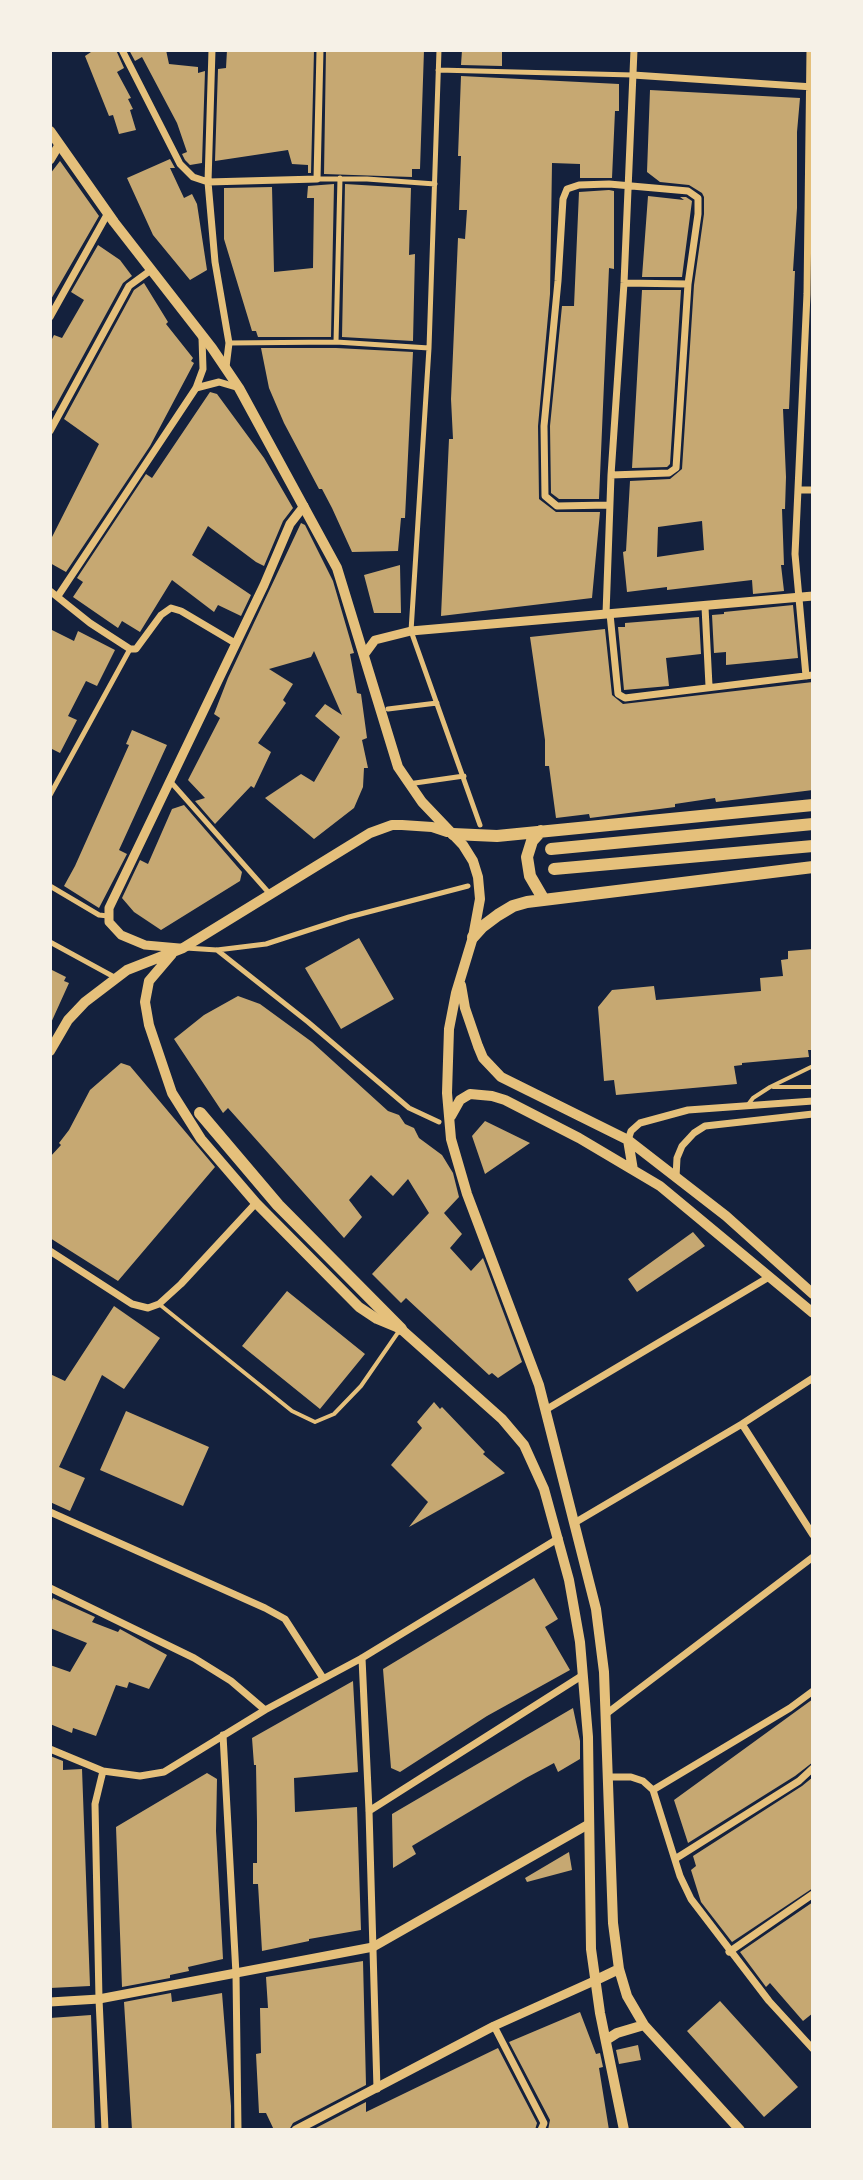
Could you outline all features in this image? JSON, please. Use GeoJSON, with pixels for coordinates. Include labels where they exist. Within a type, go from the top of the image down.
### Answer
{"type":"FeatureCollection","features":[{"type":"Feature","properties":{"kind":"main road"},"geometry":{"type":"LineString","coordinates":[[50,131],[239,388],[337,568],[390,747],[407,784],[468,853],[478,877],[480,899],[473,937],[449,1029],[444,1122],[467,1194],[547,1409],[602,1643],[610,1777],[613,1923],[619,1969],[627,1996],[644,2025],[740,2130]]}},
{"type":"Feature","properties":{"kind":"main road"},"geometry":{"type":"LineString","coordinates":[[50,1051],[68,1020],[116,978],[142,963],[183,948],[381,828],[415,825],[453,834],[485,836],[813,805]]}},
{"type":"Feature","properties":{"kind":"main road"},"geometry":{"type":"LineString","coordinates":[[551,849],[813,824]]}},
{"type":"Feature","properties":{"kind":"main road"},"geometry":{"type":"LineString","coordinates":[[541,831],[532,841],[527,857],[530,876],[544,900]]}},
{"type":"Feature","properties":{"kind":"main road"},"geometry":{"type":"LineString","coordinates":[[554,869],[813,846]]}},
{"type":"Feature","properties":{"kind":"main road"},"geometry":{"type":"LineString","coordinates":[[473,937],[513,906],[813,867]]}},
{"type":"Feature","properties":{"kind":"main road"},"geometry":{"type":"LineString","coordinates":[[172,954],[149,981],[146,991],[149,1025],[172,1093],[201,1139],[256,1203],[359,1307],[401,1329]]}},
{"type":"Feature","properties":{"kind":"main road"},"geometry":{"type":"LineString","coordinates":[[460,980],[472,1032],[483,1058],[493,1070],[501,1077],[628,1140],[726,1216],[813,1294]]}},
{"type":"Feature","properties":{"kind":"main road"},"geometry":{"type":"LineString","coordinates":[[444,1122],[460,1100],[470,1094],[492,1096],[542,1118],[660,1186],[813,1313]]}},
{"type":"Feature","properties":{"kind":"main road"},"geometry":{"type":"LineString","coordinates":[[200,1113],[278,1205],[401,1329],[502,1419],[524,1445],[544,1489],[559,1538],[578,1627],[583,1675],[594,1981],[624,2130]]}},
{"type":"Feature","properties":{"kind":"main road"},"geometry":{"type":"LineString","coordinates":[[628,1140],[633,1170]]}},
{"type":"Feature","properties":{"kind":"main road"},"geometry":{"type":"LineString","coordinates":[[769,1277],[781,1264]]}},
{"type":"Feature","properties":{"kind":"main road"},"geometry":{"type":"LineString","coordinates":[[594,1981],[619,1969]]}},
{"type":"Feature","properties":{"kind":"main road"},"geometry":{"type":"LineString","coordinates":[[606,2040],[617,2033],[644,2025]]}},
{"type":"Feature","properties":{"kind":"street"},"geometry":{"type":"LineString","coordinates":[[122,50],[180,164],[193,177],[208,182],[340,178],[435,184]]}},
{"type":"Feature","properties":{"kind":"street"},"geometry":{"type":"LineString","coordinates":[[212,50],[208,182],[215,262],[229,343],[226,367]]}},
{"type":"Feature","properties":{"kind":"street"},"geometry":{"type":"LineString","coordinates":[[317,179],[320,50]]}},
{"type":"Feature","properties":{"kind":"street"},"geometry":{"type":"LineString","coordinates":[[439,50],[429,348],[411,631],[480,825]]}},
{"type":"Feature","properties":{"kind":"street"},"geometry":{"type":"LineString","coordinates":[[634,50],[624,283],[609,505],[608,614],[618,694],[625,698],[809,676],[797,598],[795,554],[810,294],[810,50]]}},
{"type":"Feature","properties":{"kind":"street"},"geometry":{"type":"LineString","coordinates":[[438,70],[633,75],[812,87]]}},
{"type":"Feature","properties":{"kind":"street"},"geometry":{"type":"LineString","coordinates":[[50,160],[59,145]]}},
{"type":"Feature","properties":{"kind":"street"},"geometry":{"type":"LineString","coordinates":[[336,342],[340,178]]}},
{"type":"Feature","properties":{"kind":"street"},"geometry":{"type":"LineString","coordinates":[[609,505],[557,506],[545,496],[544,426],[563,199],[567,189],[579,185],[688,191],[698,198],[698,214],[688,284],[676,468],[669,473],[611,475]]}},
{"type":"Feature","properties":{"kind":"street"},"geometry":{"type":"LineString","coordinates":[[50,317],[108,213]]}},
{"type":"Feature","properties":{"kind":"street"},"geometry":{"type":"LineString","coordinates":[[50,431],[129,286],[151,270]]}},
{"type":"Feature","properties":{"kind":"street"},"geometry":{"type":"LineString","coordinates":[[624,283],[688,284]]}},
{"type":"Feature","properties":{"kind":"street"},"geometry":{"type":"LineString","coordinates":[[58,596],[196,388],[203,369],[202,338]]}},
{"type":"Feature","properties":{"kind":"street"},"geometry":{"type":"LineString","coordinates":[[229,343],[336,342],[429,348]]}},
{"type":"Feature","properties":{"kind":"street"},"geometry":{"type":"LineString","coordinates":[[196,388],[219,382],[239,388]]}},
{"type":"Feature","properties":{"kind":"street"},"geometry":{"type":"LineString","coordinates":[[803,391],[813,391]]}},
{"type":"Feature","properties":{"kind":"street"},"geometry":{"type":"LineString","coordinates":[[800,490],[813,490]]}},
{"type":"Feature","properties":{"kind":"street"},"geometry":{"type":"LineString","coordinates":[[304,506],[290,524],[109,908],[108,916],[113,929],[131,940],[158,948],[217,950],[266,944],[349,917],[468,886]]}},
{"type":"Feature","properties":{"kind":"street"},"geometry":{"type":"LineString","coordinates":[[50,591],[80,616],[130,649],[136,649],[161,615],[171,608],[235,643]]}},
{"type":"Feature","properties":{"kind":"street"},"geometry":{"type":"LineString","coordinates":[[364,655],[375,640],[389,634],[411,631],[813,596]]}},
{"type":"Feature","properties":{"kind":"street"},"geometry":{"type":"LineString","coordinates":[[705,607],[709,686]]}},
{"type":"Feature","properties":{"kind":"street"},"geometry":{"type":"LineString","coordinates":[[50,795],[130,649]]}},
{"type":"Feature","properties":{"kind":"street"},"geometry":{"type":"LineString","coordinates":[[388,709],[437,703]]}},
{"type":"Feature","properties":{"kind":"street"},"geometry":{"type":"LineString","coordinates":[[407,784],[464,776]]}},
{"type":"Feature","properties":{"kind":"street"},"geometry":{"type":"LineString","coordinates":[[169,780],[269,894]]}},
{"type":"Feature","properties":{"kind":"street"},"geometry":{"type":"LineString","coordinates":[[50,886],[99,915],[108,916]]}},
{"type":"Feature","properties":{"kind":"street"},"geometry":{"type":"LineString","coordinates":[[50,942],[116,978]]}},
{"type":"Feature","properties":{"kind":"street"},"geometry":{"type":"LineString","coordinates":[[217,950],[409,1108],[444,1122]]}},
{"type":"Feature","properties":{"kind":"street"},"geometry":{"type":"LineString","coordinates":[[628,1140],[631,1131],[640,1123],[688,1110],[813,1101]]}},
{"type":"Feature","properties":{"kind":"street"},"geometry":{"type":"LineString","coordinates":[[676,1177],[677,1158],[682,1146],[705,1126],[813,1114]]}},
{"type":"Feature","properties":{"kind":"street"},"geometry":{"type":"LineString","coordinates":[[50,1251],[132,1304],[148,1308],[159,1304],[256,1203]]}},
{"type":"Feature","properties":{"kind":"street"},"geometry":{"type":"LineString","coordinates":[[547,1409],[769,1277]]}},
{"type":"Feature","properties":{"kind":"street"},"geometry":{"type":"LineString","coordinates":[[576,1522],[742,1424],[813,1378]]}},
{"type":"Feature","properties":{"kind":"street"},"geometry":{"type":"LineString","coordinates":[[742,1424],[813,1535]]}},
{"type":"Feature","properties":{"kind":"street"},"geometry":{"type":"LineString","coordinates":[[50,1512],[285,1619],[323,1678]]}},
{"type":"Feature","properties":{"kind":"street"},"geometry":{"type":"LineString","coordinates":[[50,1749],[103,1771],[140,1776],[164,1772],[265,1710],[362,1658],[559,1538]]}},
{"type":"Feature","properties":{"kind":"street"},"geometry":{"type":"LineString","coordinates":[[606,1714],[813,1557]]}},
{"type":"Feature","properties":{"kind":"street"},"geometry":{"type":"LineString","coordinates":[[50,1588],[194,1658],[231,1681],[265,1710]]}},
{"type":"Feature","properties":{"kind":"street"},"geometry":{"type":"LineString","coordinates":[[362,1658],[377,2089]]}},
{"type":"Feature","properties":{"kind":"street"},"geometry":{"type":"LineString","coordinates":[[369,1811],[583,1675]]}},
{"type":"Feature","properties":{"kind":"street"},"geometry":{"type":"LineString","coordinates":[[653,1790],[813,1691]]}},
{"type":"Feature","properties":{"kind":"street"},"geometry":{"type":"LineString","coordinates":[[223,1735],[236,1974],[238,2130]]}},
{"type":"Feature","properties":{"kind":"street"},"geometry":{"type":"LineString","coordinates":[[675,1859],[799,1781],[813,1768]]}},
{"type":"Feature","properties":{"kind":"street"},"geometry":{"type":"LineString","coordinates":[[103,1771],[95,1804],[105,2130]]}},
{"type":"Feature","properties":{"kind":"street"},"geometry":{"type":"LineString","coordinates":[[610,1777],[631,1777],[643,1781],[653,1790],[691,1899],[729,1952],[813,2049]]}},
{"type":"Feature","properties":{"kind":"street"},"geometry":{"type":"LineString","coordinates":[[50,2002],[99,1999],[373,1947],[589,1824]]}},
{"type":"Feature","properties":{"kind":"street"},"geometry":{"type":"LineString","coordinates":[[729,1952],[813,1894]]}},
{"type":"Feature","properties":{"kind":"street"},"geometry":{"type":"LineString","coordinates":[[296,2130],[494,2026],[594,1981]]}},
{"type":"Feature","properties":{"kind":"street"},"geometry":{"type":"LineString","coordinates":[[494,2026],[544,2123],[541,2130]]}},
{"type":"Feature","properties":{"kind":"lane"},"geometry":{"type":"LineString","coordinates":[[747,1106],[770,1087],[813,1066]]}},
{"type":"Feature","properties":{"kind":"lane"},"geometry":{"type":"LineString","coordinates":[[770,1087],[813,1087]]}},
{"type":"Feature","properties":{"kind":"lane"},"geometry":{"type":"LineString","coordinates":[[159,1304],[292,1411],[315,1422],[334,1414],[361,1386],[401,1329]]}},
{"type":"Feature","properties":{"kind":"building"},"geometry":{"type":"Polygon","coordinates":[[[94,50],[116,50],[124,68],[117,72],[131,98],[128,99],[136,130],[119,134],[113,115],[109,116],[85,56],[94,50]]]}},
{"type":"Feature","properties":{"kind":"building"},"geometry":{"type":"Polygon","coordinates":[[[129,50],[166,50],[169,64],[198,67],[198,73],[205,71],[202,163],[190,165],[185,160],[182,154],[187,152],[177,123],[142,57],[135,61],[129,50]]]}},
{"type":"Feature","properties":{"kind":"building"},"geometry":{"type":"Polygon","coordinates":[[[227,50],[314,50],[311,173],[308,173],[308,165],[292,164],[288,150],[215,161],[218,69],[226,68],[227,50]]]}},
{"type":"Feature","properties":{"kind":"building"},"geometry":{"type":"Polygon","coordinates":[[[326,50],[424,50],[420,169],[412,169],[412,177],[324,174],[326,50]]]}},
{"type":"Feature","properties":{"kind":"building"},"geometry":{"type":"Polygon","coordinates":[[[462,50],[502,50],[502,66],[461,65],[462,50]]]}},
{"type":"Feature","properties":{"kind":"building"},"geometry":{"type":"Polygon","coordinates":[[[461,76],[619,84],[619,111],[615,111],[612,178],[580,178],[580,164],[552,163],[550,294],[538,426],[539,499],[556,512],[600,512],[592,598],[441,616],[449,439],[453,439],[451,399],[458,238],[465,239],[467,210],[459,210],[461,76]]]}},
{"type":"Feature","properties":{"kind":"building"},"geometry":{"type":"Polygon","coordinates":[[[650,90],[800,98],[789,409],[783,409],[786,477],[785,509],[782,509],[784,565],[781,565],[784,591],[753,594],[752,580],[627,592],[623,552],[626,551],[630,481],[670,479],[682,469],[694,285],[704,214],[702,193],[689,185],[660,182],[647,172],[650,90]],[[702,521],[658,527],[657,557],[704,550],[702,521]]]}},
{"type":"Feature","properties":{"kind":"building"},"geometry":{"type":"Polygon","coordinates":[[[170,159],[175,168],[170,168],[184,198],[192,194],[197,204],[207,270],[190,280],[153,235],[127,178],[170,159]]]}},
{"type":"Feature","properties":{"kind":"building"},"geometry":{"type":"Polygon","coordinates":[[[60,161],[99,216],[50,301],[50,174],[60,161]]]}},
{"type":"Feature","properties":{"kind":"building"},"geometry":{"type":"Polygon","coordinates":[[[334,184],[331,337],[258,337],[256,331],[252,331],[224,239],[224,188],[272,187],[274,272],[313,268],[314,198],[307,198],[308,186],[334,184]]]}},
{"type":"Feature","properties":{"kind":"building"},"geometry":{"type":"Polygon","coordinates":[[[345,184],[411,188],[409,255],[415,254],[413,341],[342,337],[345,184]]]}},
{"type":"Feature","properties":{"kind":"building"},"geometry":{"type":"Polygon","coordinates":[[[614,191],[614,269],[609,268],[599,499],[559,499],[551,493],[550,426],[562,306],[574,306],[579,192],[614,191]]]}},
{"type":"Feature","properties":{"kind":"building"},"geometry":{"type":"Polygon","coordinates":[[[648,196],[684,200],[680,197],[686,197],[692,201],[682,277],[642,277],[648,196]]]}},
{"type":"Feature","properties":{"kind":"building"},"geometry":{"type":"Polygon","coordinates":[[[98,245],[120,260],[132,276],[123,283],[53,411],[50,409],[50,343],[54,335],[62,338],[84,300],[71,292],[98,245]]]}},
{"type":"Feature","properties":{"kind":"building"},"geometry":{"type":"Polygon","coordinates":[[[144,283],[168,322],[166,324],[194,363],[150,446],[66,572],[50,563],[50,541],[99,444],[64,419],[134,290],[144,283]]]}},
{"type":"Feature","properties":{"kind":"building"},"geometry":{"type":"Polygon","coordinates":[[[642,290],[681,290],[670,464],[667,467],[632,468],[642,290]]]}},
{"type":"Feature","properties":{"kind":"building"},"geometry":{"type":"Polygon","coordinates":[[[261,348],[413,352],[405,518],[401,518],[398,551],[352,552],[322,489],[319,489],[284,423],[269,388],[261,348]]]}},
{"type":"Feature","properties":{"kind":"building"},"geometry":{"type":"Polygon","coordinates":[[[210,392],[217,394],[264,458],[293,508],[283,521],[264,566],[208,526],[192,555],[251,595],[241,616],[218,605],[214,612],[172,580],[140,632],[122,621],[118,628],[73,597],[83,582],[77,578],[146,474],[152,478],[210,392]]]}},
{"type":"Feature","properties":{"kind":"building"},"geometry":{"type":"Polygon","coordinates":[[[301,523],[305,525],[333,581],[354,653],[350,654],[357,693],[361,694],[367,738],[362,740],[368,768],[364,768],[363,787],[354,808],[314,839],[265,798],[301,774],[314,782],[340,737],[315,716],[325,704],[342,715],[314,651],[311,657],[269,669],[293,684],[283,700],[286,703],[258,743],[271,752],[254,788],[251,786],[215,824],[195,801],[205,798],[188,780],[220,718],[214,714],[228,678],[301,523]]]}},
{"type":"Feature","properties":{"kind":"building"},"geometry":{"type":"Polygon","coordinates":[[[400,565],[401,613],[374,613],[364,575],[400,565]]]}},
{"type":"Feature","properties":{"kind":"building"},"geometry":{"type":"Polygon","coordinates":[[[793,605],[798,658],[726,665],[726,652],[714,653],[712,615],[793,605]]]}},
{"type":"Feature","properties":{"kind":"building"},"geometry":{"type":"Polygon","coordinates":[[[699,617],[701,654],[666,658],[669,686],[624,690],[618,627],[625,627],[625,623],[699,617]]]}},
{"type":"Feature","properties":{"kind":"building"},"geometry":{"type":"Polygon","coordinates":[[[50,629],[74,641],[78,631],[115,650],[97,686],[86,681],[68,716],[77,720],[60,753],[50,748],[50,629]]]}},
{"type":"Feature","properties":{"kind":"building"},"geometry":{"type":"Polygon","coordinates":[[[605,629],[612,695],[623,704],[813,682],[813,790],[716,802],[715,798],[675,804],[675,807],[590,818],[589,814],[556,818],[549,766],[545,766],[545,740],[530,637],[605,629]]]}},
{"type":"Feature","properties":{"kind":"building"},"geometry":{"type":"Polygon","coordinates":[[[132,730],[167,745],[119,850],[127,854],[99,908],[64,886],[129,745],[126,744],[132,730]]]}},
{"type":"Feature","properties":{"kind":"building"},"geometry":{"type":"Polygon","coordinates":[[[184,805],[242,872],[240,881],[161,930],[134,912],[122,898],[140,860],[148,864],[172,809],[184,805]]]}},
{"type":"Feature","properties":{"kind":"building"},"geometry":{"type":"Polygon","coordinates":[[[359,938],[394,999],[341,1029],[305,968],[359,938]]]}},
{"type":"Feature","properties":{"kind":"building"},"geometry":{"type":"Polygon","coordinates":[[[813,949],[813,1050],[808,1050],[809,1057],[734,1066],[737,1084],[616,1095],[614,1080],[604,1081],[598,1007],[612,990],[654,986],[656,1000],[761,991],[760,978],[783,976],[781,960],[788,959],[788,951],[813,949]]]}},
{"type":"Feature","properties":{"kind":"building"},"geometry":{"type":"Polygon","coordinates":[[[50,969],[66,977],[64,981],[69,983],[50,1025],[50,969]]]}},
{"type":"Feature","properties":{"kind":"building"},"geometry":{"type":"Polygon","coordinates":[[[238,996],[260,1004],[312,1042],[442,1155],[453,1173],[459,1197],[444,1213],[462,1234],[450,1248],[471,1271],[483,1258],[522,1362],[498,1378],[492,1373],[489,1375],[406,1298],[401,1303],[372,1274],[429,1213],[408,1179],[393,1196],[371,1175],[349,1200],[362,1217],[344,1238],[228,1108],[223,1113],[174,1039],[204,1015],[238,996]]]}},
{"type":"Feature","properties":{"kind":"building"},"geometry":{"type":"Polygon","coordinates":[[[121,1063],[130,1066],[215,1167],[118,1281],[50,1238],[50,1157],[61,1145],[59,1143],[90,1090],[121,1063]]]}},
{"type":"Feature","properties":{"kind":"building"},"geometry":{"type":"Polygon","coordinates":[[[485,1121],[530,1143],[485,1174],[472,1136],[485,1121]]]}},
{"type":"Feature","properties":{"kind":"building"},"geometry":{"type":"Polygon","coordinates":[[[693,1232],[705,1246],[637,1292],[628,1279],[693,1232]]]}},
{"type":"Feature","properties":{"kind":"building"},"geometry":{"type":"Polygon","coordinates":[[[287,1291],[365,1354],[320,1409],[242,1346],[287,1291]]]}},
{"type":"Feature","properties":{"kind":"building"},"geometry":{"type":"Polygon","coordinates":[[[114,1306],[160,1338],[124,1389],[102,1375],[59,1467],[85,1478],[70,1511],[50,1502],[50,1374],[65,1381],[114,1306]]]}},
{"type":"Feature","properties":{"kind":"building"},"geometry":{"type":"Polygon","coordinates":[[[434,1402],[505,1473],[409,1527],[428,1502],[391,1465],[422,1428],[417,1422],[434,1402]]]}},
{"type":"Feature","properties":{"kind":"building"},"geometry":{"type":"Polygon","coordinates":[[[126,1411],[209,1447],[183,1506],[100,1470],[126,1411]]]}},
{"type":"Feature","properties":{"kind":"building"},"geometry":{"type":"Polygon","coordinates":[[[534,1578],[558,1619],[545,1627],[570,1670],[487,1716],[400,1772],[391,1768],[383,1669],[534,1578]]]}},
{"type":"Feature","properties":{"kind":"building"},"geometry":{"type":"Polygon","coordinates":[[[53,1598],[95,1617],[92,1622],[118,1632],[120,1629],[167,1655],[149,1689],[129,1682],[127,1688],[116,1685],[96,1736],[73,1728],[72,1733],[50,1724],[50,1665],[70,1672],[87,1643],[50,1628],[53,1598]]]}},
{"type":"Feature","properties":{"kind":"building"},"geometry":{"type":"Polygon","coordinates":[[[353,1681],[358,1772],[294,1778],[295,1812],[357,1807],[361,1930],[262,1951],[258,1884],[253,1884],[253,1863],[257,1863],[257,1822],[252,1738],[353,1681]]]}},
{"type":"Feature","properties":{"kind":"building"},"geometry":{"type":"Polygon","coordinates":[[[813,1699],[813,1762],[688,1843],[674,1800],[813,1699]]]}},
{"type":"Feature","properties":{"kind":"building"},"geometry":{"type":"Polygon","coordinates":[[[573,1708],[580,1741],[580,1759],[558,1772],[554,1763],[526,1778],[412,1846],[416,1854],[393,1868],[392,1814],[573,1708]]]}},
{"type":"Feature","properties":{"kind":"building"},"geometry":{"type":"Polygon","coordinates":[[[50,1756],[63,1761],[63,1770],[82,1769],[90,1986],[50,1988],[50,1756]]]}},
{"type":"Feature","properties":{"kind":"building"},"geometry":{"type":"Polygon","coordinates":[[[207,1773],[217,1779],[216,1831],[223,1959],[188,1967],[189,1971],[170,1975],[170,1978],[122,1987],[116,1827],[207,1773]]]}},
{"type":"Feature","properties":{"kind":"building"},"geometry":{"type":"Polygon","coordinates":[[[813,1777],[813,1888],[732,1942],[701,1902],[691,1870],[696,1866],[693,1856],[813,1777]]]}},
{"type":"Feature","properties":{"kind":"building"},"geometry":{"type":"Polygon","coordinates":[[[569,1852],[572,1870],[527,1882],[525,1878],[569,1852]]]}},
{"type":"Feature","properties":{"kind":"building"},"geometry":{"type":"Polygon","coordinates":[[[813,1902],[813,2013],[803,2021],[770,1983],[766,1987],[740,1952],[813,1902]]]}},
{"type":"Feature","properties":{"kind":"building"},"geometry":{"type":"Polygon","coordinates":[[[363,1961],[366,2085],[293,2123],[289,2130],[274,2130],[266,2113],[259,2113],[256,2054],[261,2053],[260,2008],[268,2008],[266,1977],[363,1961]]]}},
{"type":"Feature","properties":{"kind":"building"},"geometry":{"type":"Polygon","coordinates":[[[171,1993],[172,2002],[222,1993],[231,2106],[229,2130],[132,2130],[124,2002],[171,1993]]]}},
{"type":"Feature","properties":{"kind":"building"},"geometry":{"type":"Polygon","coordinates":[[[720,2001],[798,2087],[764,2117],[687,2031],[720,2001]]]}},
{"type":"Feature","properties":{"kind":"building"},"geometry":{"type":"Polygon","coordinates":[[[580,2012],[596,2054],[600,2053],[603,2067],[599,2068],[609,2130],[548,2130],[550,2120],[509,2042],[580,2012]]]}},
{"type":"Feature","properties":{"kind":"building"},"geometry":{"type":"Polygon","coordinates":[[[91,2015],[95,2130],[50,2130],[50,2018],[91,2015]]]}},
{"type":"Feature","properties":{"kind":"building"},"geometry":{"type":"Polygon","coordinates":[[[638,2045],[641,2060],[619,2064],[616,2050],[638,2045]]]}},
{"type":"Feature","properties":{"kind":"building"},"geometry":{"type":"Polygon","coordinates":[[[498,2048],[537,2123],[535,2130],[312,2130],[366,2102],[366,2112],[498,2048]]]}}]}
